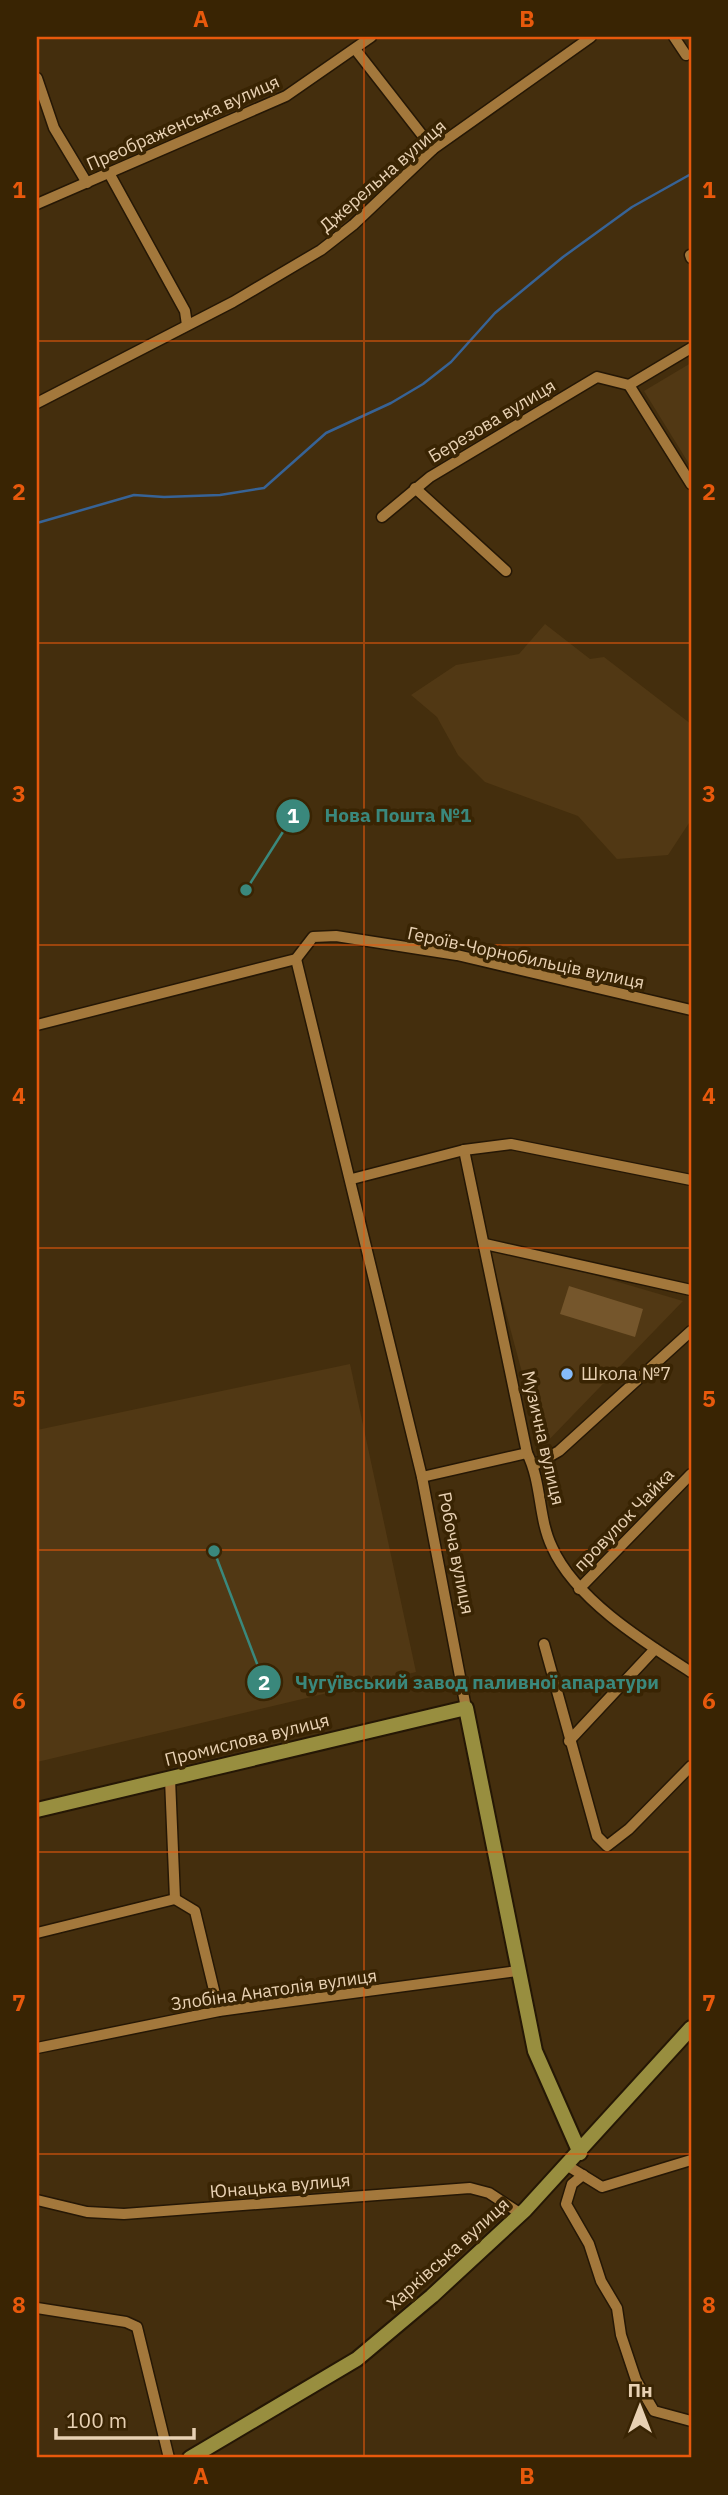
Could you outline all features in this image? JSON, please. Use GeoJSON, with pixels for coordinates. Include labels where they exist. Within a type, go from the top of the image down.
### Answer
{"type":"FeatureCollection","features":[{"type":"Feature","properties":{"kind":"street","name":"Преображенська вулиця"},"geometry":{"type":"LineString","coordinates":[[37,204],[286,96],[371,37]]}},
{"type":"Feature","properties":{"kind":"street","name":"Джерельна вулиця"},"geometry":{"type":"LineString","coordinates":[[37,403],[187,325],[321,250],[353,225],[433,149],[591,37]]}},
{"type":"Feature","properties":{"kind":"street"},"geometry":{"type":"LineString","coordinates":[[674,37],[686,55]]}},
{"type":"Feature","properties":{"kind":"street"},"geometry":{"type":"LineString","coordinates":[[355,49],[433,149]]}},
{"type":"Feature","properties":{"kind":"street"},"geometry":{"type":"LineString","coordinates":[[37,78],[54,128],[87,183]]}},
{"type":"Feature","properties":{"kind":"street"},"geometry":{"type":"LineString","coordinates":[[108,173],[185,311],[187,325]]}},
{"type":"Feature","properties":{"kind":"street"},"geometry":{"type":"LineString","coordinates":[[691,348],[629,385],[691,484]]}},
{"type":"Feature","properties":{"kind":"street","name":"Березова вулиця"},"geometry":{"type":"LineString","coordinates":[[382,517],[415,488],[597,377],[629,385]]}},
{"type":"Feature","properties":{"kind":"street"},"geometry":{"type":"LineString","coordinates":[[415,488],[506,571]]}},
{"type":"Feature","properties":{"kind":"street","name":"Героїв-Чорнобильців вулиця"},"geometry":{"type":"LineString","coordinates":[[37,1025],[296,958],[313,937],[336,936],[457,955],[691,1010]]}},
{"type":"Feature","properties":{"kind":"street","name":"Робоча вулиця"},"geometry":{"type":"LineString","coordinates":[[296,958],[352,1179],[422,1477],[517,1971],[535,2051],[580,2153]]}},
{"type":"Feature","properties":{"kind":"street"},"geometry":{"type":"LineString","coordinates":[[352,1179],[464,1150],[511,1144],[691,1180]]}},
{"type":"Feature","properties":{"kind":"street","name":"Музична вулиця"},"geometry":{"type":"LineString","coordinates":[[464,1150],[527,1453],[533,1466],[551,1547],[579,1589],[655,1649],[691,1672]]}},
{"type":"Feature","properties":{"kind":"street"},"geometry":{"type":"LineString","coordinates":[[485,1244],[691,1290]]}},
{"type":"Feature","properties":{"kind":"street"},"geometry":{"type":"LineString","coordinates":[[533,1466],[559,1451],[691,1331]]}},
{"type":"Feature","properties":{"kind":"street"},"geometry":{"type":"LineString","coordinates":[[422,1477],[527,1453]]}},
{"type":"Feature","properties":{"kind":"street","name":"провулок Чайка"},"geometry":{"type":"LineString","coordinates":[[579,1589],[691,1474]]}},
{"type":"Feature","properties":{"kind":"street"},"geometry":{"type":"LineString","coordinates":[[544,1644],[597,1836],[607,1846],[629,1829],[691,1766]]}},
{"type":"Feature","properties":{"kind":"street"},"geometry":{"type":"LineString","coordinates":[[569,1741],[655,1649]]}},
{"type":"Feature","properties":{"kind":"street","name":"Промислова вулиця"},"geometry":{"type":"LineString","coordinates":[[37,1810],[466,1708]]}},
{"type":"Feature","properties":{"kind":"street"},"geometry":{"type":"LineString","coordinates":[[170,1779],[175,1899]]}},
{"type":"Feature","properties":{"kind":"street"},"geometry":{"type":"LineString","coordinates":[[37,1933],[175,1899],[195,1911],[219,2011]]}},
{"type":"Feature","properties":{"kind":"street","name":"Злобіна Анатолія вулиця"},"geometry":{"type":"LineString","coordinates":[[37,2048],[219,2011],[517,1971]]}},
{"type":"Feature","properties":{"kind":"street","name":"Харківська вулиця"},"geometry":{"type":"LineString","coordinates":[[190,2458],[356,2359],[432,2296],[521,2214],[580,2153],[691,2028]]}},
{"type":"Feature","properties":{"kind":"street"},"geometry":{"type":"LineString","coordinates":[[568,2165],[602,2187],[691,2160]]}},
{"type":"Feature","properties":{"kind":"street"},"geometry":{"type":"LineString","coordinates":[[583,2175],[572,2184],[566,2204],[589,2244],[601,2281],[617,2308],[621,2335],[636,2380],[654,2411],[691,2421]]}},
{"type":"Feature","properties":{"kind":"street","name":"Юнацька вулиця"},"geometry":{"type":"LineString","coordinates":[[37,2200],[87,2212],[124,2214],[470,2188],[489,2193],[521,2214]]}},
{"type":"Feature","properties":{"kind":"street"},"geometry":{"type":"LineString","coordinates":[[37,2308],[126,2322],[137,2327],[169,2458]]}},
{"type":"Feature","properties":{"kind":"shaded area"},"geometry":{"type":"Polygon","coordinates":[[[691,363],[691,467],[644,391],[691,363]]]}},
{"type":"Feature","properties":{"kind":"shaded area"},"geometry":{"type":"Polygon","coordinates":[[[545,624],[590,659],[604,657],[691,724],[691,820],[668,855],[617,859],[578,816],[485,782],[458,755],[437,717],[411,695],[456,665],[519,654],[545,624]]]}},
{"type":"Feature","properties":{"kind":"shaded area","name":"Школа №7"},"geometry":{"type":"Polygon","coordinates":[[[513,1251],[683,1301],[542,1447],[490,1253],[513,1251]]]}},
{"type":"Feature","properties":{"kind":"shaded area"},"geometry":{"type":"Polygon","coordinates":[[[569,1286],[643,1309],[635,1337],[560,1314],[569,1286]]]}},
{"type":"Feature","properties":{"kind":"shaded area"},"geometry":{"type":"Polygon","coordinates":[[[350,1364],[416,1672],[37,1762],[37,1430],[350,1364]]]}},
{"type":"Feature","properties":{"kind":"waterway"},"geometry":{"type":"LineString","coordinates":[[37,523],[134,495],[220,495],[264,488],[326,433],[391,403],[423,384],[451,362],[495,313],[563,257],[632,207],[691,174]]}},
{"type":"Feature","properties":{"kind":"place","name":"Нова Пошта №1"},"geometry":{"type":"Point","coordinates":[246,890]}},
{"type":"Feature","properties":{"kind":"place","name":"Школа №7"},"geometry":{"type":"Point","coordinates":[567,1374]}},
{"type":"Feature","properties":{"kind":"place","name":"Чугуївський завод паливної апаратури"},"geometry":{"type":"Point","coordinates":[214,1551]}}]}
